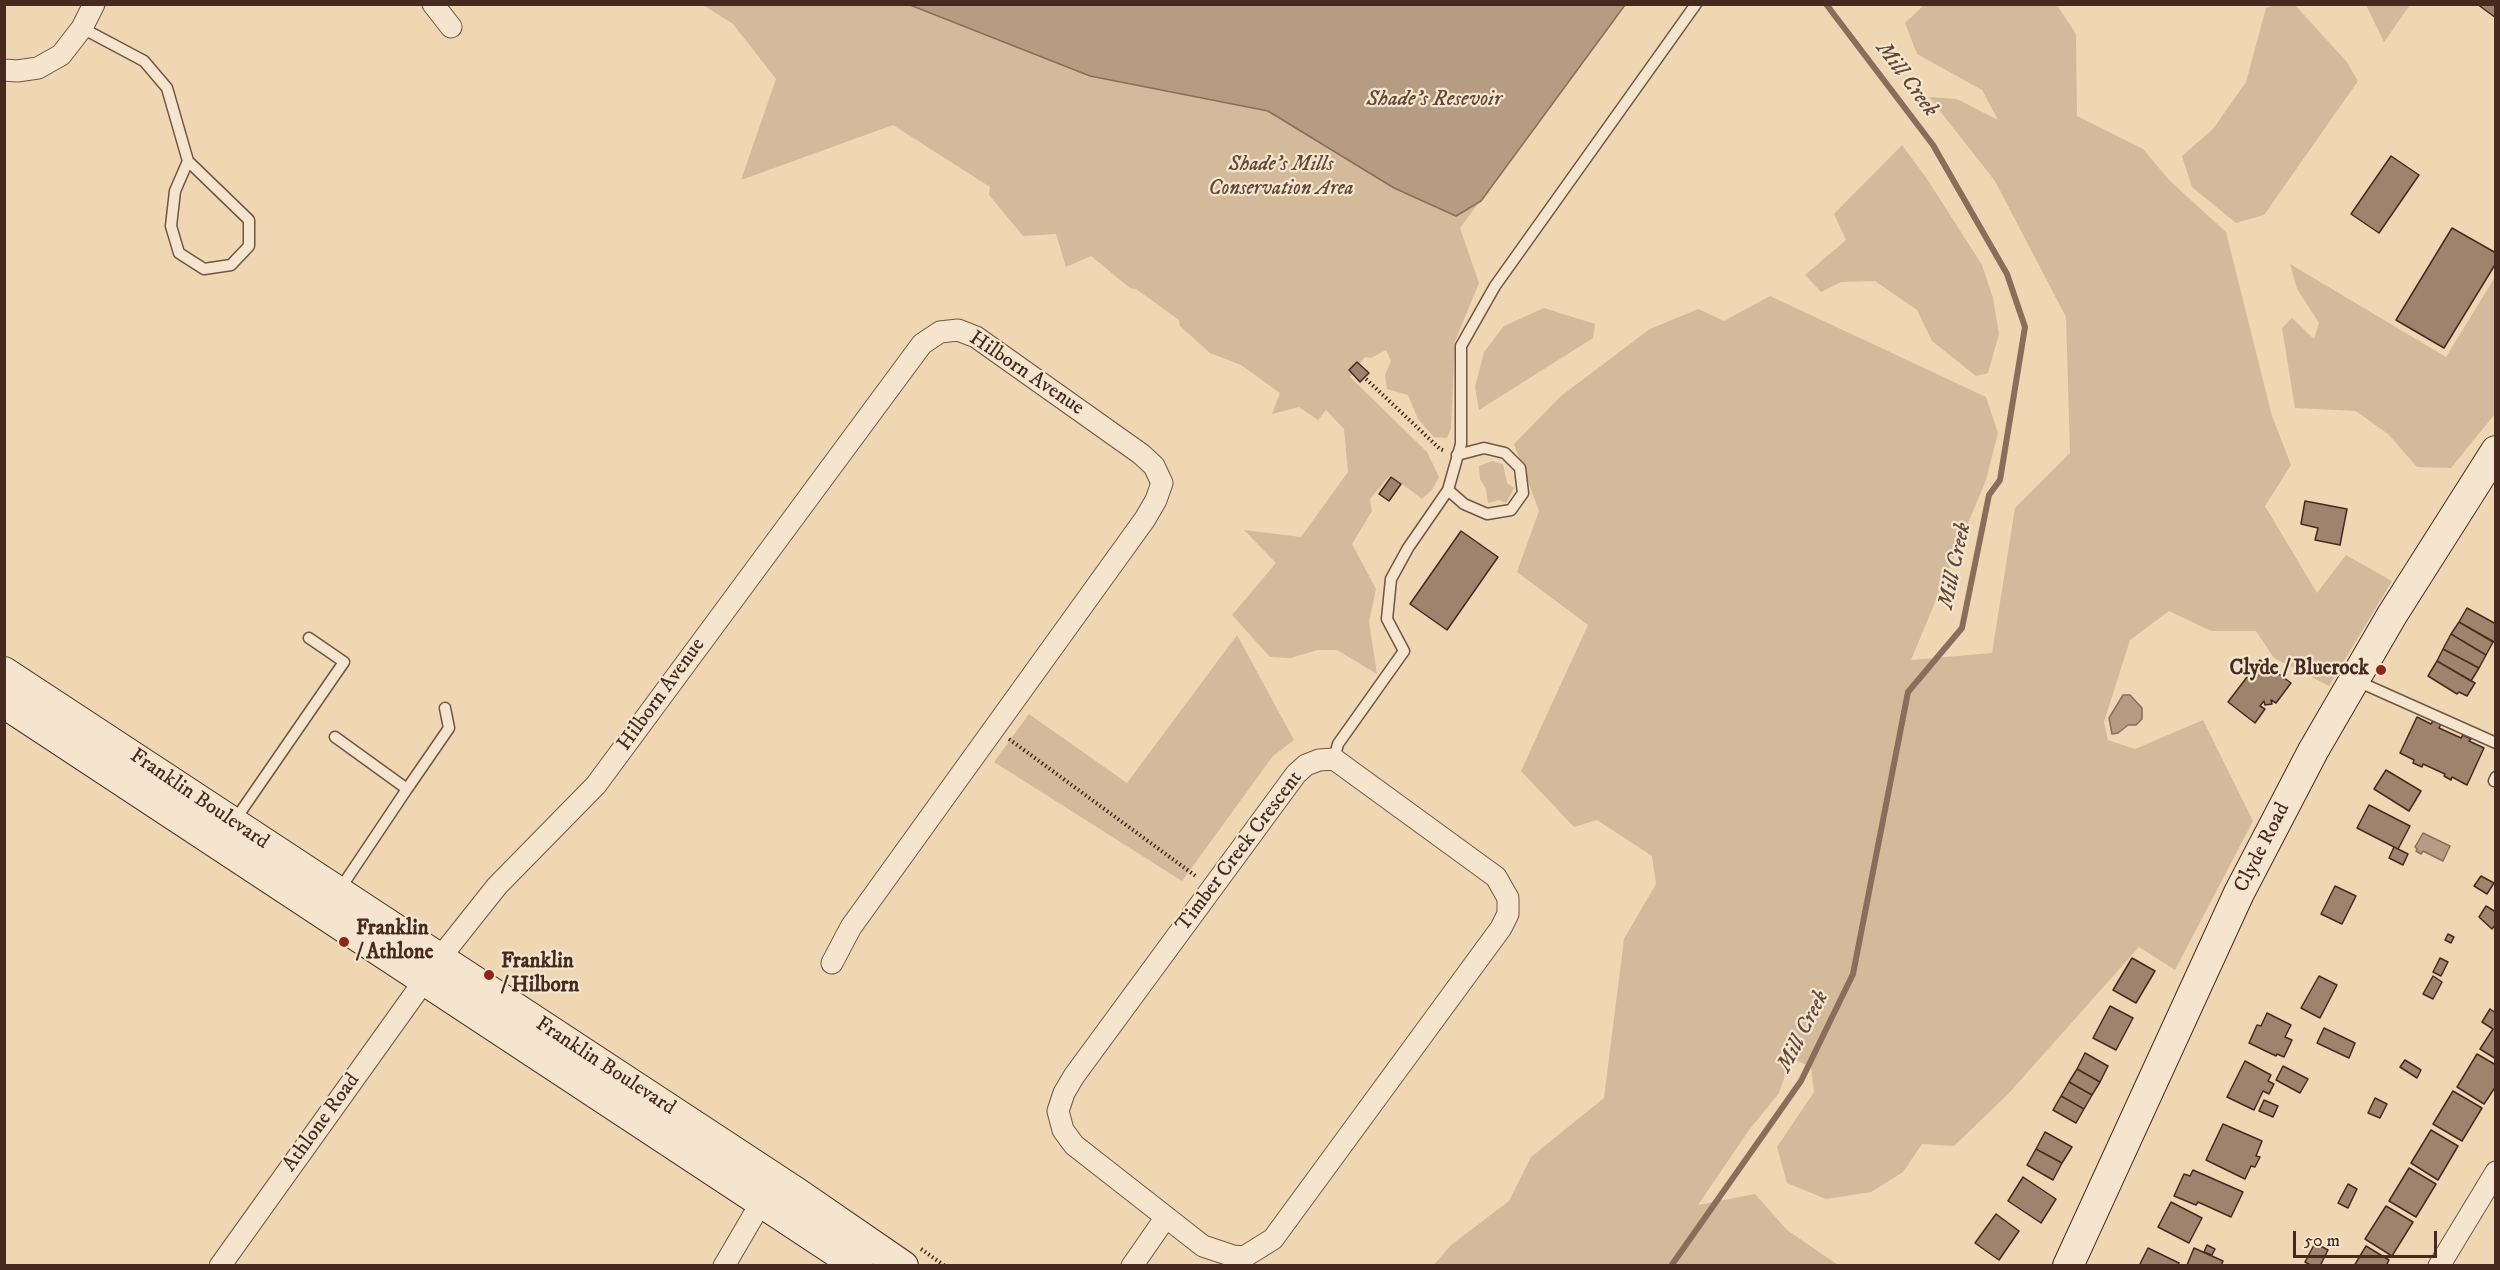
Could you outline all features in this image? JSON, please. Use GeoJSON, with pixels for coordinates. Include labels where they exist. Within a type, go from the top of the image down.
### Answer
{"type":"FeatureCollection","features":[{"type":"Feature","properties":{"kind":"main road","name":"Clyde Road"},"geometry":{"type":"LineString","coordinates":[[2068,1266],[2239,893],[2313,751],[2392,615],[2493,460]]}},
{"type":"Feature","properties":{"kind":"main road","name":"Franklin Boulevard"},"geometry":{"type":"LineString","coordinates":[[4,672],[338,892],[431,970],[858,1266]]}},
{"type":"Feature","properties":{"kind":"main road","name":"Franklin Boulevard"},"geometry":{"type":"LineString","coordinates":[[4,703],[431,970],[797,1193],[903,1266]]}},
{"type":"Feature","properties":{"kind":"street"},"geometry":{"type":"LineString","coordinates":[[4,70],[38,68],[61,55],[82,28],[94,4]]}},
{"type":"Feature","properties":{"kind":"street"},"geometry":{"type":"LineString","coordinates":[[433,4],[451,27]]}},
{"type":"Feature","properties":{"kind":"street","name":"Hilborn Avenue"},"geometry":{"type":"LineString","coordinates":[[431,970],[497,886],[596,785],[922,344],[940,332],[958,330],[976,337],[1141,454],[1154,466],[1162,483],[1156,500],[1145,519],[851,927],[832,963]]}},
{"type":"Feature","properties":{"kind":"street","name":"Timber Creek Crescent"},"geometry":{"type":"LineString","coordinates":[[1334,759],[1496,877],[1508,898],[1508,914],[1501,927],[1273,1239],[1244,1257],[1233,1256],[1203,1246],[1074,1144],[1063,1130],[1058,1111],[1064,1093],[1074,1076],[1296,774],[1306,765],[1318,760],[1334,759]]}},
{"type":"Feature","properties":{"kind":"street","name":"Athlone Road"},"geometry":{"type":"LineString","coordinates":[[220,1266],[431,970]]}},
{"type":"Feature","properties":{"kind":"street"},"geometry":{"type":"LineString","coordinates":[[2439,1266],[2496,1172]]}},
{"type":"Feature","properties":{"kind":"street"},"geometry":{"type":"LineString","coordinates":[[724,1266],[762,1201]]}},
{"type":"Feature","properties":{"kind":"street"},"geometry":{"type":"LineString","coordinates":[[1132,1266],[1166,1217]]}},
{"type":"Feature","properties":{"kind":"lane"},"geometry":{"type":"LineString","coordinates":[[1334,759],[1338,744],[1404,651],[1387,619],[1391,579],[1408,548],[1448,490],[1461,444],[1461,346],[1495,286],[1696,4]]}},
{"type":"Feature","properties":{"kind":"lane"},"geometry":{"type":"LineString","coordinates":[[82,28],[144,62],[167,88],[188,161],[249,220],[249,246],[231,265],[204,269],[179,253],[171,226],[175,191],[188,161]]}},
{"type":"Feature","properties":{"kind":"lane"},"geometry":{"type":"LineString","coordinates":[[1448,490],[1464,504],[1487,514],[1511,510],[1523,493],[1520,468],[1505,453],[1484,447],[1457,455]]}},
{"type":"Feature","properties":{"kind":"lane"},"geometry":{"type":"LineString","coordinates":[[233,823],[344,662],[309,638]]}},
{"type":"Feature","properties":{"kind":"lane"},"geometry":{"type":"LineString","coordinates":[[2354,680],[2496,743]]}},
{"type":"Feature","properties":{"kind":"lane"},"geometry":{"type":"LineString","coordinates":[[338,892],[449,728],[445,708]]}},
{"type":"Feature","properties":{"kind":"lane"},"geometry":{"type":"LineString","coordinates":[[335,737],[407,789]]}},
{"type":"Feature","properties":{"kind":"path"},"geometry":{"type":"LineString","coordinates":[[1366,379],[1440,449],[1457,455]]}},
{"type":"Feature","properties":{"kind":"path"},"geometry":{"type":"LineString","coordinates":[[994,728],[1213,889]]}},
{"type":"Feature","properties":{"kind":"green space","name":"Shade’s Mills Conservation Area"},"geometry":{"type":"Polygon","coordinates":[[[703,5],[1625,5],[1460,228],[1479,283],[1455,341],[1451,428],[1447,438],[1434,437],[1418,419],[1408,395],[1387,389],[1385,375],[1391,361],[1386,350],[1371,358],[1365,357],[1350,377],[1427,452],[1439,477],[1432,490],[1422,499],[1390,475],[1370,499],[1372,511],[1352,544],[1376,589],[1369,622],[1377,674],[1337,650],[1318,650],[1290,658],[1270,657],[1232,615],[1276,563],[1244,530],[1301,537],[1348,472],[1344,429],[1326,410],[1318,420],[1299,407],[1272,414],[1280,393],[1241,365],[1210,353],[1180,326],[1179,320],[1136,289],[1130,288],[1091,256],[1066,267],[1056,234],[1023,236],[989,195],[990,187],[893,125],[741,180],[776,79],[733,24],[703,5]]]}},
{"type":"Feature","properties":{"kind":"green space"},"geometry":{"type":"Polygon","coordinates":[[[1924,5],[2057,5],[2076,34],[2077,116],[2143,149],[2170,181],[2226,232],[2272,416],[2291,465],[2265,506],[2317,593],[2346,555],[2392,581],[2329,686],[2274,658],[2256,631],[2211,631],[2169,611],[2130,640],[2104,722],[2108,740],[2135,749],[2203,720],[2253,821],[2175,970],[2139,947],[2009,1093],[1954,1146],[1922,1144],[1903,1172],[1871,1192],[1826,1199],[1787,1183],[1777,1147],[1814,1092],[1811,1067],[1791,1058],[1779,1093],[1749,1130],[1698,1205],[1755,1194],[1787,1230],[1838,1265],[1433,1266],[1451,1245],[1509,1201],[1531,1157],[1604,1098],[1624,939],[1656,884],[1652,856],[1597,820],[1574,827],[1521,771],[1588,625],[1517,572],[1539,511],[1514,444],[1561,396],[1650,329],[1698,309],[1724,321],[1770,296],[1986,397],[1998,433],[1986,480],[1911,660],[1992,653],[2015,508],[2070,453],[2066,317],[1995,181],[1929,97],[1957,99],[1998,120],[1982,90],[1917,54],[1905,23],[1924,5]]]}},
{"type":"Feature","properties":{"kind":"green space"},"geometry":{"type":"Polygon","coordinates":[[[2274,5],[2295,5],[2346,61],[2358,81],[2264,215],[2236,223],[2192,187],[2182,156],[2213,129],[2246,82],[2266,8],[2274,5]]]}},
{"type":"Feature","properties":{"kind":"green space"},"geometry":{"type":"Polygon","coordinates":[[[2366,5],[2410,5],[2384,42],[2366,5]]]}},
{"type":"Feature","properties":{"kind":"green space"},"geometry":{"type":"Polygon","coordinates":[[[1902,145],[1927,179],[1982,265],[1993,298],[1999,334],[1988,373],[1976,376],[1932,341],[1917,310],[1875,281],[1841,282],[1821,292],[1805,275],[1846,240],[1834,214],[1902,145]]]}},
{"type":"Feature","properties":{"kind":"green space"},"geometry":{"type":"Polygon","coordinates":[[[2290,264],[2446,357],[2495,277],[2495,414],[2451,468],[2417,467],[2388,434],[2356,411],[2295,408],[2282,328],[2292,318],[2314,339],[2319,323],[2297,289],[2290,264]]]}},
{"type":"Feature","properties":{"kind":"green space"},"geometry":{"type":"Polygon","coordinates":[[[1544,308],[1595,324],[1593,338],[1479,410],[1475,387],[1484,352],[1504,326],[1544,308]]]}},
{"type":"Feature","properties":{"kind":"green space"},"geometry":{"type":"Polygon","coordinates":[[[1492,461],[1503,464],[1507,483],[1514,488],[1506,503],[1499,500],[1488,503],[1486,489],[1480,479],[1479,466],[1492,461]]]}},
{"type":"Feature","properties":{"kind":"green space"},"geometry":{"type":"Polygon","coordinates":[[[1237,635],[1294,740],[1273,756],[1182,881],[994,762],[1029,714],[1127,783],[1237,635]]]}},
{"type":"Feature","properties":{"kind":"water","name":"Shade’s Resevoir"},"geometry":{"type":"Polygon","coordinates":[[[910,5],[1625,5],[1481,201],[1456,216],[1394,188],[1268,111],[1090,76],[910,5]]]}},
{"type":"Feature","properties":{"kind":"water"},"geometry":{"type":"Polygon","coordinates":[[[2123,695],[2130,695],[2142,708],[2142,719],[2136,725],[2128,725],[2118,733],[2112,734],[2109,718],[2123,695]]]}},
{"type":"Feature","properties":{"kind":"water"},"geometry":{"type":"Polygon","coordinates":[[[2423,833],[2450,846],[2443,861],[2423,851],[2421,854],[2416,851],[2415,847],[2423,833]]]}},
{"type":"Feature","properties":{"kind":"building"},"geometry":{"type":"Polygon","coordinates":[[[2477,4],[2496,4],[2496,18],[2477,4]]]}},
{"type":"Feature","properties":{"kind":"building"},"geometry":{"type":"Polygon","coordinates":[[[2391,156],[2419,175],[2379,233],[2351,214],[2391,156]]]}},
{"type":"Feature","properties":{"kind":"building"},"geometry":{"type":"Polygon","coordinates":[[[2452,228],[2496,253],[2496,263],[2444,348],[2396,320],[2452,228]]]}},
{"type":"Feature","properties":{"kind":"building"},"geometry":{"type":"Polygon","coordinates":[[[1357,362],[1369,373],[1360,382],[1349,370],[1357,362]]]}},
{"type":"Feature","properties":{"kind":"building"},"geometry":{"type":"Polygon","coordinates":[[[1391,477],[1401,484],[1389,501],[1379,494],[1391,477]]]}},
{"type":"Feature","properties":{"kind":"building"},"geometry":{"type":"Polygon","coordinates":[[[2305,501],[2347,509],[2340,545],[2315,540],[2318,528],[2301,524],[2305,501]]]}},
{"type":"Feature","properties":{"kind":"building"},"geometry":{"type":"Polygon","coordinates":[[[1461,531],[1498,557],[1447,630],[1410,604],[1461,531]]]}},
{"type":"Feature","properties":{"kind":"building"},"geometry":{"type":"Polygon","coordinates":[[[2467,608],[2496,624],[2496,643],[2459,622],[2467,608]]]}},
{"type":"Feature","properties":{"kind":"building"},"geometry":{"type":"Polygon","coordinates":[[[2459,622],[2493,642],[2486,655],[2451,634],[2459,622]]]}},
{"type":"Feature","properties":{"kind":"building"},"geometry":{"type":"Polygon","coordinates":[[[2451,634],[2486,655],[2479,668],[2443,649],[2451,634]]]}},
{"type":"Feature","properties":{"kind":"building"},"geometry":{"type":"Polygon","coordinates":[[[2443,649],[2479,668],[2471,681],[2437,661],[2443,649]]]}},
{"type":"Feature","properties":{"kind":"building"},"geometry":{"type":"Polygon","coordinates":[[[2260,660],[2291,683],[2276,703],[2271,700],[2272,704],[2265,705],[2264,701],[2260,706],[2265,709],[2255,723],[2228,702],[2260,660]]]}},
{"type":"Feature","properties":{"kind":"building"},"geometry":{"type":"Polygon","coordinates":[[[2437,661],[2475,683],[2467,696],[2459,692],[2457,694],[2428,676],[2437,661]]]}},
{"type":"Feature","properties":{"kind":"building"},"geometry":{"type":"Polygon","coordinates":[[[2417,717],[2431,724],[2433,721],[2441,724],[2439,728],[2461,738],[2463,735],[2471,739],[2469,741],[2484,748],[2467,785],[2452,777],[2451,780],[2444,776],[2445,774],[2423,764],[2422,767],[2413,763],[2414,760],[2400,753],[2417,717]]]}},
{"type":"Feature","properties":{"kind":"building"},"geometry":{"type":"Polygon","coordinates":[[[2386,770],[2421,791],[2409,811],[2374,789],[2386,770]]]}},
{"type":"Feature","properties":{"kind":"building"},"geometry":{"type":"Polygon","coordinates":[[[2369,805],[2410,826],[2398,849],[2357,828],[2369,805]]]}},
{"type":"Feature","properties":{"kind":"building"},"geometry":{"type":"Polygon","coordinates":[[[2394,847],[2408,854],[2403,865],[2389,858],[2394,847]]]}},
{"type":"Feature","properties":{"kind":"building"},"geometry":{"type":"Polygon","coordinates":[[[2481,876],[2494,883],[2487,894],[2474,886],[2481,876]]]}},
{"type":"Feature","properties":{"kind":"building"},"geometry":{"type":"Polygon","coordinates":[[[2335,886],[2356,896],[2342,924],[2321,914],[2335,886]]]}},
{"type":"Feature","properties":{"kind":"building"},"geometry":{"type":"Polygon","coordinates":[[[2486,906],[2496,912],[2496,924],[2492,929],[2479,917],[2486,906]]]}},
{"type":"Feature","properties":{"kind":"building"},"geometry":{"type":"Polygon","coordinates":[[[2448,934],[2454,937],[2451,943],[2445,940],[2448,934]]]}},
{"type":"Feature","properties":{"kind":"building"},"geometry":{"type":"Polygon","coordinates":[[[2132,958],[2155,971],[2136,1003],[2113,990],[2132,958]]]}},
{"type":"Feature","properties":{"kind":"building"},"geometry":{"type":"Polygon","coordinates":[[[2440,958],[2448,962],[2441,976],[2433,972],[2440,958]]]}},
{"type":"Feature","properties":{"kind":"building"},"geometry":{"type":"Polygon","coordinates":[[[2319,976],[2337,985],[2320,1018],[2301,1008],[2319,976]]]}},
{"type":"Feature","properties":{"kind":"building"},"geometry":{"type":"Polygon","coordinates":[[[2433,976],[2442,982],[2433,999],[2423,994],[2433,976]]]}},
{"type":"Feature","properties":{"kind":"building"},"geometry":{"type":"Polygon","coordinates":[[[2110,1006],[2133,1018],[2116,1050],[2093,1038],[2110,1006]]]}},
{"type":"Feature","properties":{"kind":"building"},"geometry":{"type":"Polygon","coordinates":[[[2490,1009],[2496,1013],[2496,1059],[2480,1049],[2493,1029],[2482,1022],[2490,1009]]]}},
{"type":"Feature","properties":{"kind":"building"},"geometry":{"type":"Polygon","coordinates":[[[2267,1013],[2291,1025],[2285,1037],[2292,1040],[2284,1057],[2277,1054],[2276,1056],[2249,1043],[2257,1025],[2261,1026],[2267,1013]]]}},
{"type":"Feature","properties":{"kind":"building"},"geometry":{"type":"Polygon","coordinates":[[[2324,1028],[2355,1043],[2349,1058],[2317,1043],[2324,1028]]]}},
{"type":"Feature","properties":{"kind":"building"},"geometry":{"type":"Polygon","coordinates":[[[2085,1053],[2108,1066],[2100,1082],[2077,1069],[2085,1053]]]}},
{"type":"Feature","properties":{"kind":"building"},"geometry":{"type":"Polygon","coordinates":[[[2477,1054],[2496,1065],[2496,1086],[2484,1104],[2457,1087],[2477,1054]]]}},
{"type":"Feature","properties":{"kind":"building"},"geometry":{"type":"Polygon","coordinates":[[[2405,1060],[2421,1070],[2417,1078],[2400,1067],[2405,1060]]]}},
{"type":"Feature","properties":{"kind":"building"},"geometry":{"type":"Polygon","coordinates":[[[2245,1061],[2271,1075],[2268,1081],[2274,1084],[2269,1094],[2263,1091],[2254,1110],[2227,1097],[2245,1061]]]}},
{"type":"Feature","properties":{"kind":"building"},"geometry":{"type":"Polygon","coordinates":[[[2283,1066],[2308,1079],[2300,1093],[2276,1080],[2283,1066]]]}},
{"type":"Feature","properties":{"kind":"building"},"geometry":{"type":"Polygon","coordinates":[[[2077,1069],[2100,1082],[2092,1095],[2069,1082],[2077,1069]]]}},
{"type":"Feature","properties":{"kind":"building"},"geometry":{"type":"Polygon","coordinates":[[[2069,1082],[2092,1095],[2084,1109],[2061,1096],[2069,1082]]]}},
{"type":"Feature","properties":{"kind":"building"},"geometry":{"type":"Polygon","coordinates":[[[2453,1091],[2482,1108],[2462,1141],[2433,1124],[2453,1091]]]}},
{"type":"Feature","properties":{"kind":"building"},"geometry":{"type":"Polygon","coordinates":[[[2061,1096],[2084,1109],[2076,1123],[2053,1110],[2061,1096]]]}},
{"type":"Feature","properties":{"kind":"building"},"geometry":{"type":"Polygon","coordinates":[[[2375,1098],[2387,1104],[2380,1118],[2368,1113],[2375,1098]]]}},
{"type":"Feature","properties":{"kind":"building"},"geometry":{"type":"Polygon","coordinates":[[[2264,1100],[2278,1106],[2273,1117],[2259,1111],[2264,1100]]]}},
{"type":"Feature","properties":{"kind":"building"},"geometry":{"type":"Polygon","coordinates":[[[2223,1124],[2262,1141],[2256,1156],[2260,1157],[2255,1167],[2251,1166],[2245,1179],[2206,1160],[2223,1124]]]}},
{"type":"Feature","properties":{"kind":"building"},"geometry":{"type":"Polygon","coordinates":[[[2431,1130],[2458,1146],[2438,1180],[2411,1163],[2431,1130]]]}},
{"type":"Feature","properties":{"kind":"building"},"geometry":{"type":"Polygon","coordinates":[[[2045,1132],[2072,1147],[2062,1163],[2036,1149],[2045,1132]]]}},
{"type":"Feature","properties":{"kind":"building"},"geometry":{"type":"Polygon","coordinates":[[[2036,1149],[2062,1163],[2053,1180],[2027,1165],[2036,1149]]]}},
{"type":"Feature","properties":{"kind":"building"},"geometry":{"type":"Polygon","coordinates":[[[2409,1168],[2436,1184],[2416,1217],[2389,1201],[2409,1168]]]}},
{"type":"Feature","properties":{"kind":"building"},"geometry":{"type":"Polygon","coordinates":[[[2193,1170],[2243,1192],[2231,1217],[2198,1202],[2196,1205],[2174,1196],[2184,1174],[2190,1176],[2193,1170]]]}},
{"type":"Feature","properties":{"kind":"building"},"geometry":{"type":"Polygon","coordinates":[[[2023,1177],[2056,1199],[2041,1223],[2008,1201],[2023,1177]]]}},
{"type":"Feature","properties":{"kind":"building"},"geometry":{"type":"Polygon","coordinates":[[[2348,1184],[2357,1189],[2348,1208],[2338,1203],[2348,1184]]]}},
{"type":"Feature","properties":{"kind":"building"},"geometry":{"type":"Polygon","coordinates":[[[2171,1202],[2202,1218],[2189,1243],[2158,1227],[2171,1202]]]}},
{"type":"Feature","properties":{"kind":"building"},"geometry":{"type":"Polygon","coordinates":[[[2386,1206],[2413,1222],[2392,1256],[2365,1239],[2386,1206]]]}},
{"type":"Feature","properties":{"kind":"building"},"geometry":{"type":"Polygon","coordinates":[[[1996,1214],[2019,1231],[1999,1260],[1975,1243],[1996,1214]]]}},
{"type":"Feature","properties":{"kind":"building"},"geometry":{"type":"Polygon","coordinates":[[[2315,1243],[2328,1250],[2320,1266],[2312,1266],[2305,1262],[2315,1243]]]}},
{"type":"Feature","properties":{"kind":"building"},"geometry":{"type":"Polygon","coordinates":[[[2207,1245],[2215,1249],[2212,1255],[2204,1252],[2207,1245]]]}},
{"type":"Feature","properties":{"kind":"building"},"geometry":{"type":"Polygon","coordinates":[[[2366,1246],[2389,1260],[2386,1266],[2354,1266],[2366,1246]]]}},
{"type":"Feature","properties":{"kind":"building"},"geometry":{"type":"Polygon","coordinates":[[[2148,1248],[2179,1263],[2178,1266],[2139,1266],[2148,1248]]]}},
{"type":"Feature","properties":{"kind":"building"},"geometry":{"type":"Polygon","coordinates":[[[2194,1248],[2223,1261],[2221,1266],[2187,1265],[2194,1248]]]}},
{"type":"Feature","properties":{"kind":"waterway","name":"Mill Creek"},"geometry":{"type":"LineString","coordinates":[[1671,1266],[1801,1081],[1853,974],[1908,692],[1962,628],[1989,495],[2000,480],[2025,327],[2007,274],[1933,145],[1826,4]]}},
{"type":"Feature","properties":{"kind":"place","name":"Clyde / Bluerock"},"geometry":{"type":"Point","coordinates":[2381,670]}},
{"type":"Feature","properties":{"kind":"place","name":"Franklin / Athlone"},"geometry":{"type":"Point","coordinates":[344,942]}},
{"type":"Feature","properties":{"kind":"place","name":"Franklin / Hilborn"},"geometry":{"type":"Point","coordinates":[489,975]}}]}
